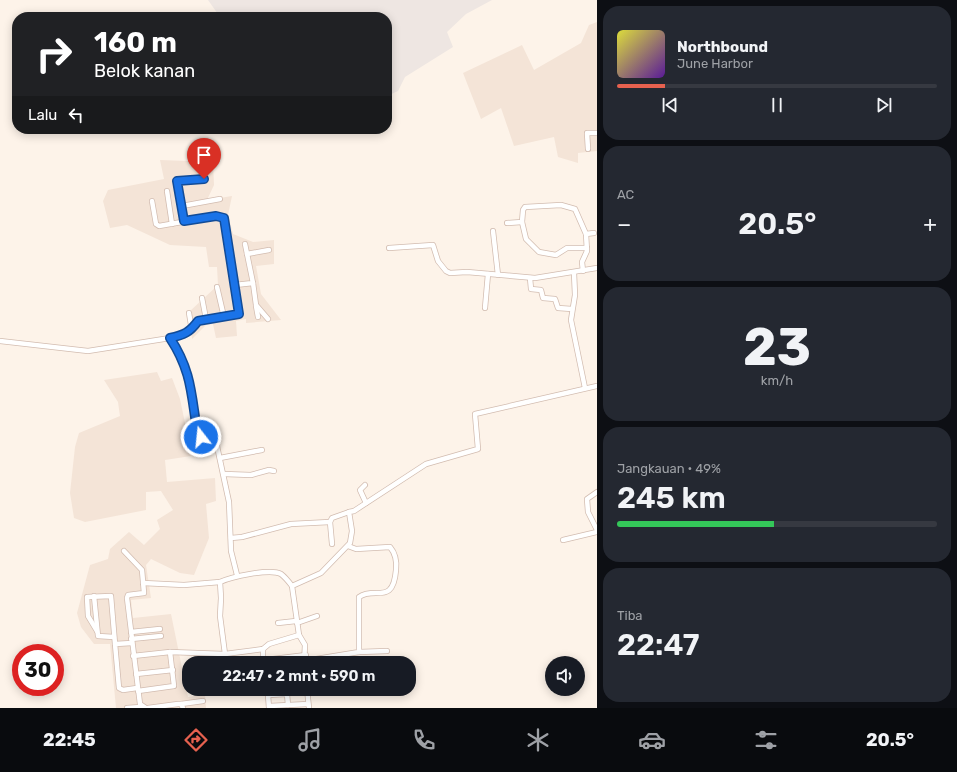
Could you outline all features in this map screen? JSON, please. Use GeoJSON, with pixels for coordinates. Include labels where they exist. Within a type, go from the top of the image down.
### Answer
{"type":"FeatureCollection","features":[{"type":"Feature","properties":{"kind":"street"},"geometry":{"type":"LineString","coordinates":[[588,149],[587,133],[597,133]]}},
{"type":"Feature","properties":{"kind":"street"},"geometry":{"type":"LineString","coordinates":[[184,221],[177,181],[204,180],[204,169]]}},
{"type":"Feature","properties":{"kind":"street"},"geometry":{"type":"LineString","coordinates":[[167,191],[172,224]]}},
{"type":"Feature","properties":{"kind":"street"},"geometry":{"type":"LineString","coordinates":[[182,206],[220,199]]}},
{"type":"Feature","properties":{"kind":"street"},"geometry":{"type":"LineString","coordinates":[[0,341],[88,352],[184,335],[192,331],[198,321],[239,314],[224,218],[216,216],[159,226],[156,224],[152,201]]}},
{"type":"Feature","properties":{"kind":"street"},"geometry":{"type":"LineString","coordinates":[[583,271],[582,262],[587,248],[586,234],[575,209],[568,206],[525,207],[522,215],[522,222],[526,239],[539,252],[553,255],[567,248],[587,248]]}},
{"type":"Feature","properties":{"kind":"street"},"geometry":{"type":"LineString","coordinates":[[508,222],[522,222]]}},
{"type":"Feature","properties":{"kind":"street"},"geometry":{"type":"LineString","coordinates":[[493,231],[498,275]]}},
{"type":"Feature","properties":{"kind":"street"},"geometry":{"type":"LineString","coordinates":[[586,234],[594,233]]}},
{"type":"Feature","properties":{"kind":"street"},"geometry":{"type":"LineString","coordinates":[[245,244],[248,254],[258,317]]}},
{"type":"Feature","properties":{"kind":"street"},"geometry":{"type":"LineString","coordinates":[[389,248],[433,245],[438,261],[446,271],[530,278],[574,273],[597,268]]}},
{"type":"Feature","properties":{"kind":"street"},"geometry":{"type":"LineString","coordinates":[[248,254],[269,250]]}},
{"type":"Feature","properties":{"kind":"street"},"geometry":{"type":"LineString","coordinates":[[574,273],[575,295],[571,320],[585,388]]}},
{"type":"Feature","properties":{"kind":"street"},"geometry":{"type":"LineString","coordinates":[[485,308],[488,274]]}},
{"type":"Feature","properties":{"kind":"street"},"geometry":{"type":"LineString","coordinates":[[530,278],[531,289],[541,290],[542,298],[555,299],[558,308],[572,309]]}},
{"type":"Feature","properties":{"kind":"street"},"geometry":{"type":"LineString","coordinates":[[235,285],[253,283]]}},
{"type":"Feature","properties":{"kind":"street"},"geometry":{"type":"LineString","coordinates":[[218,287],[224,317]]}},
{"type":"Feature","properties":{"kind":"street"},"geometry":{"type":"LineString","coordinates":[[202,298],[206,319]]}},
{"type":"Feature","properties":{"kind":"street"},"geometry":{"type":"LineString","coordinates":[[256,305],[268,319]]}},
{"type":"Feature","properties":{"kind":"street"},"geometry":{"type":"LineString","coordinates":[[189,313],[192,331]]}},
{"type":"Feature","properties":{"kind":"street"},"geometry":{"type":"LineString","coordinates":[[170,338],[180,356],[191,385],[198,436],[207,438],[215,437],[229,502],[230,538],[233,566],[237,575]]}},
{"type":"Feature","properties":{"kind":"street"},"geometry":{"type":"LineString","coordinates":[[332,544],[330,522],[332,518],[354,511],[426,464],[478,449],[476,414],[597,386]]}},
{"type":"Feature","properties":{"kind":"street"},"geometry":{"type":"LineString","coordinates":[[220,458],[262,450]]}},
{"type":"Feature","properties":{"kind":"street"},"geometry":{"type":"LineString","coordinates":[[224,474],[251,475],[274,470]]}},
{"type":"Feature","properties":{"kind":"street"},"geometry":{"type":"LineString","coordinates":[[365,485],[360,490],[366,503]]}},
{"type":"Feature","properties":{"kind":"street"},"geometry":{"type":"LineString","coordinates":[[563,540],[597,531],[587,504],[587,499],[597,492]]}},
{"type":"Feature","properties":{"kind":"street"},"geometry":{"type":"LineString","coordinates":[[292,586],[321,573],[348,546],[352,538],[349,512]]}},
{"type":"Feature","properties":{"kind":"street"},"geometry":{"type":"LineString","coordinates":[[230,538],[242,537],[291,524],[330,522]]}},
{"type":"Feature","properties":{"kind":"street"},"geometry":{"type":"LineString","coordinates":[[348,546],[356,548],[390,547],[396,558],[394,584],[392,588],[380,594],[359,597],[359,652]]}},
{"type":"Feature","properties":{"kind":"street"},"geometry":{"type":"LineString","coordinates":[[124,551],[142,570],[144,593],[128,595],[127,598],[138,690],[145,708]]}},
{"type":"Feature","properties":{"kind":"street"},"geometry":{"type":"LineString","coordinates":[[143,583],[184,585],[220,582],[237,575],[281,574],[292,586],[295,597],[299,635],[305,645],[305,656]]}},
{"type":"Feature","properties":{"kind":"street"},"geometry":{"type":"LineString","coordinates":[[220,582],[222,598],[220,616],[225,654]]}},
{"type":"Feature","properties":{"kind":"street"},"geometry":{"type":"LineString","coordinates":[[114,637],[100,638],[88,616],[87,597],[109,595],[112,597],[119,688],[123,690],[173,687],[175,684],[170,652]]}},
{"type":"Feature","properties":{"kind":"street"},"geometry":{"type":"LineString","coordinates":[[94,596],[97,632]]}},
{"type":"Feature","properties":{"kind":"street"},"geometry":{"type":"LineString","coordinates":[[88,616],[96,616]]}},
{"type":"Feature","properties":{"kind":"street"},"geometry":{"type":"LineString","coordinates":[[278,623],[297,622],[317,616]]}},
{"type":"Feature","properties":{"kind":"street"},"geometry":{"type":"LineString","coordinates":[[131,632],[160,629]]}},
{"type":"Feature","properties":{"kind":"street"},"geometry":{"type":"LineString","coordinates":[[133,656],[170,652],[225,654],[263,649],[269,644],[299,635]]}},
{"type":"Feature","properties":{"kind":"street"},"geometry":{"type":"LineString","coordinates":[[115,644],[161,636]]}},
{"type":"Feature","properties":{"kind":"street"},"geometry":{"type":"LineString","coordinates":[[263,649],[263,656]]}},
{"type":"Feature","properties":{"kind":"street"},"geometry":{"type":"LineString","coordinates":[[327,656],[359,652],[387,651]]}},
{"type":"Feature","properties":{"kind":"street"},"geometry":{"type":"LineString","coordinates":[[136,674],[173,670]]}},
{"type":"Feature","properties":{"kind":"street"},"geometry":{"type":"LineString","coordinates":[[288,704],[287,694],[268,695],[269,707],[288,704],[308,706],[307,696]]}},
{"type":"Feature","properties":{"kind":"street"},"geometry":{"type":"LineString","coordinates":[[128,708],[182,706],[203,701]]}},
{"type":"Feature","properties":{"kind":"shaded area"},"geometry":{"type":"Polygon","coordinates":[[[208,0],[492,0],[466,14],[447,32],[453,47],[405,77],[398,91],[392,94],[392,12],[216,12],[208,0]]]}},
{"type":"Feature","properties":{"kind":"shaded area"},"geometry":{"type":"Polygon","coordinates":[[[597,22],[597,151],[578,153],[578,163],[558,157],[554,137],[514,146],[501,108],[481,119],[463,73],[522,45],[534,70],[581,43],[589,25],[597,22]]]}},
{"type":"Feature","properties":{"kind":"shaded area"},"geometry":{"type":"Polygon","coordinates":[[[160,160],[213,162],[214,185],[207,200],[232,196],[228,215],[233,234],[253,242],[274,240],[274,264],[256,266],[261,294],[281,320],[246,323],[246,319],[236,321],[237,336],[216,338],[213,324],[206,325],[192,339],[189,312],[218,285],[217,267],[209,267],[206,247],[170,245],[127,225],[110,228],[103,201],[108,190],[164,179],[160,160]]]}},
{"type":"Feature","properties":{"kind":"shaded area"},"geometry":{"type":"Polygon","coordinates":[[[157,372],[161,381],[172,378],[180,399],[189,442],[202,440],[204,454],[165,460],[167,482],[215,478],[216,501],[206,504],[209,538],[194,575],[180,573],[151,559],[146,565],[151,598],[131,600],[133,618],[171,614],[182,668],[182,696],[205,696],[206,708],[116,708],[110,644],[94,644],[81,627],[77,613],[90,565],[108,559],[110,549],[129,532],[144,545],[160,529],[157,520],[173,510],[161,491],[146,492],[146,510],[85,522],[74,518],[70,493],[75,447],[79,433],[120,416],[118,402],[104,380],[157,372]]]}},
{"type":"Feature","properties":{"kind":"route"},"geometry":{"type":"LineString","coordinates":[[201,437],[198,436],[191,385],[180,356],[170,338],[184,335],[192,331],[198,321],[239,314],[224,218],[222,216],[216,216],[184,221],[177,181],[204,179]]}}]}
